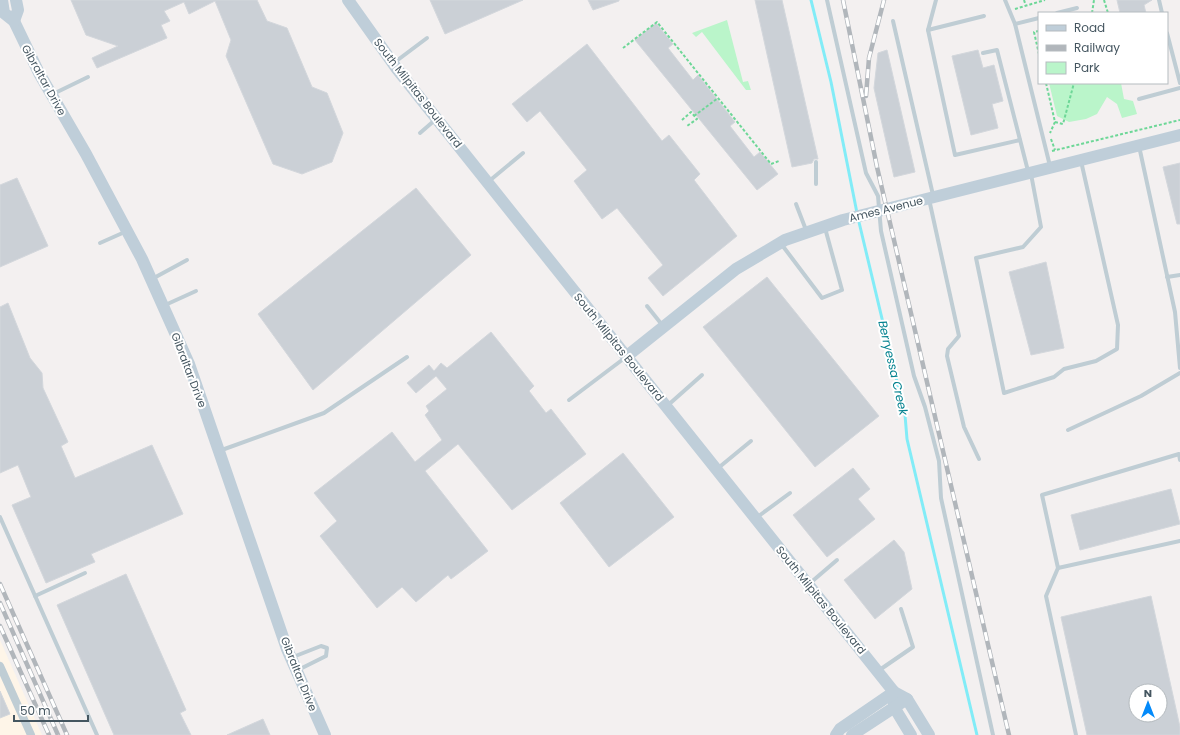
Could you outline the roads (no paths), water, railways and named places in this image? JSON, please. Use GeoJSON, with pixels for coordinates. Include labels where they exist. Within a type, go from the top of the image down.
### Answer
{"type":"FeatureCollection","features":[{"type":"Feature","properties":{"kind":"street","name":"Gibraltar Drive"},"geometry":{"type":"LineString","coordinates":[[2,0],[4,13],[14,21],[20,37],[51,95],[127,231],[151,279],[189,364],[290,658],[325,735]]}},
{"type":"Feature","properties":{"kind":"street","name":"Gibraltar Drive"},"geometry":{"type":"LineString","coordinates":[[14,21],[18,10],[16,0]]}},
{"type":"Feature","properties":{"kind":"street","name":"South Milpitas Boulevard"},"geometry":{"type":"LineString","coordinates":[[348,0],[393,64],[894,692],[907,699]]}},
{"type":"Feature","properties":{"kind":"street","name":"Ames Avenue"},"geometry":{"type":"LineString","coordinates":[[627,356],[736,269],[780,243],[807,232],[877,211],[1180,135]]}},
{"type":"Feature","properties":{"kind":"street"},"geometry":{"type":"LineString","coordinates":[[0,666],[31,735]]}},
{"type":"Feature","properties":{"kind":"street"},"geometry":{"type":"LineString","coordinates":[[894,692],[894,707],[911,735]]}},
{"type":"Feature","properties":{"kind":"street"},"geometry":{"type":"LineString","coordinates":[[836,735],[840,730],[894,692]]}},
{"type":"Feature","properties":{"kind":"street"},"geometry":{"type":"LineString","coordinates":[[852,735],[907,699],[929,735]]}},
{"type":"Feature","properties":{"kind":"lane"},"geometry":{"type":"LineString","coordinates":[[826,0],[866,173],[878,196],[877,211],[914,376],[925,406],[940,461],[941,498],[993,735]]}},
{"type":"Feature","properties":{"kind":"lane"},"geometry":{"type":"LineString","coordinates":[[936,0],[928,30],[955,155],[1020,140]]}},
{"type":"Feature","properties":{"kind":"lane"},"geometry":{"type":"LineString","coordinates":[[1005,0],[1015,24],[1051,168]]}},
{"type":"Feature","properties":{"kind":"lane"},"geometry":{"type":"LineString","coordinates":[[1159,0],[1162,12]]}},
{"type":"Feature","properties":{"kind":"lane"},"geometry":{"type":"LineString","coordinates":[[1061,12],[1077,8]]}},
{"type":"Feature","properties":{"kind":"lane"},"geometry":{"type":"LineString","coordinates":[[928,30],[984,16]]}},
{"type":"Feature","properties":{"kind":"lane"},"geometry":{"type":"LineString","coordinates":[[1015,24],[1038,18]]}},
{"type":"Feature","properties":{"kind":"lane"},"geometry":{"type":"LineString","coordinates":[[893,21],[959,336],[948,349],[947,356],[964,427],[979,459]]}},
{"type":"Feature","properties":{"kind":"lane"},"geometry":{"type":"LineString","coordinates":[[1168,37],[1180,83]]}},
{"type":"Feature","properties":{"kind":"lane"},"geometry":{"type":"LineString","coordinates":[[393,64],[428,38]]}},
{"type":"Feature","properties":{"kind":"lane"},"geometry":{"type":"LineString","coordinates":[[983,53],[997,50],[1030,173],[1041,227],[1023,247],[976,258],[1004,393],[1054,377],[1064,369],[1096,361],[1117,349],[1118,325],[1081,160]]}},
{"type":"Feature","properties":{"kind":"lane"},"geometry":{"type":"LineString","coordinates":[[51,95],[88,77]]}},
{"type":"Feature","properties":{"kind":"lane"},"geometry":{"type":"LineString","coordinates":[[1140,98],[1180,88]]}},
{"type":"Feature","properties":{"kind":"lane"},"geometry":{"type":"LineString","coordinates":[[420,133],[437,119]]}},
{"type":"Feature","properties":{"kind":"lane"},"geometry":{"type":"LineString","coordinates":[[1139,146],[1175,312],[1180,368]]}},
{"type":"Feature","properties":{"kind":"lane"},"geometry":{"type":"LineString","coordinates":[[488,182],[523,153]]}},
{"type":"Feature","properties":{"kind":"lane"},"geometry":{"type":"LineString","coordinates":[[816,162],[816,184]]}},
{"type":"Feature","properties":{"kind":"lane"},"geometry":{"type":"LineString","coordinates":[[796,204],[807,232]]}},
{"type":"Feature","properties":{"kind":"lane"},"geometry":{"type":"LineString","coordinates":[[780,243],[822,298],[842,290],[824,226]]}},
{"type":"Feature","properties":{"kind":"lane"},"geometry":{"type":"LineString","coordinates":[[100,243],[127,231]]}},
{"type":"Feature","properties":{"kind":"lane"},"geometry":{"type":"LineString","coordinates":[[151,279],[187,260]]}},
{"type":"Feature","properties":{"kind":"lane"},"geometry":{"type":"LineString","coordinates":[[1167,277],[1180,275]]}},
{"type":"Feature","properties":{"kind":"lane"},"geometry":{"type":"LineString","coordinates":[[163,306],[196,291]]}},
{"type":"Feature","properties":{"kind":"lane"},"geometry":{"type":"LineString","coordinates":[[647,306],[664,327]]}},
{"type":"Feature","properties":{"kind":"lane"},"geometry":{"type":"LineString","coordinates":[[569,400],[627,356]]}},
{"type":"Feature","properties":{"kind":"lane"},"geometry":{"type":"LineString","coordinates":[[219,451],[324,413],[407,357]]}},
{"type":"Feature","properties":{"kind":"lane"},"geometry":{"type":"LineString","coordinates":[[1068,430],[1141,396],[1180,373]]}},
{"type":"Feature","properties":{"kind":"lane"},"geometry":{"type":"LineString","coordinates":[[666,406],[702,375]]}},
{"type":"Feature","properties":{"kind":"lane"},"geometry":{"type":"LineString","coordinates":[[717,469],[751,441]]}},
{"type":"Feature","properties":{"kind":"lane"},"geometry":{"type":"LineString","coordinates":[[1076,735],[1046,596],[1058,568],[1042,495],[1179,454],[1180,460]]}},
{"type":"Feature","properties":{"kind":"lane"},"geometry":{"type":"LineString","coordinates":[[756,518],[790,493]]}},
{"type":"Feature","properties":{"kind":"lane"},"geometry":{"type":"LineString","coordinates":[[0,517],[97,735]]}},
{"type":"Feature","properties":{"kind":"lane"},"geometry":{"type":"LineString","coordinates":[[1058,568],[1180,542]]}},
{"type":"Feature","properties":{"kind":"lane"},"geometry":{"type":"LineString","coordinates":[[808,584],[837,560]]}},
{"type":"Feature","properties":{"kind":"lane"},"geometry":{"type":"LineString","coordinates":[[35,596],[85,573]]}},
{"type":"Feature","properties":{"kind":"lane"},"geometry":{"type":"LineString","coordinates":[[878,671],[913,647],[901,609]]}},
{"type":"Feature","properties":{"kind":"lane"},"geometry":{"type":"LineString","coordinates":[[290,658],[322,646],[327,648],[326,656],[296,671]]}},
{"type":"Feature","properties":{"kind":"waterway","name":"Berryessa Creek"},"geometry":{"type":"LineString","coordinates":[[811,0],[831,82],[857,213]]}},
{"type":"Feature","properties":{"kind":"waterway","name":"Berryessa Creek"},"geometry":{"type":"LineString","coordinates":[[858,218],[905,415],[907,439],[977,735]]}},
{"type":"Feature","properties":{"kind":"railway"},"geometry":{"type":"LineString","coordinates":[[843,0],[877,167],[1009,735]]}},
{"type":"Feature","properties":{"kind":"railway"},"geometry":{"type":"LineString","coordinates":[[866,96],[869,58],[884,0]]}},
{"type":"Feature","properties":{"kind":"railway"},"geometry":{"type":"LineString","coordinates":[[0,584],[67,735]]}},
{"type":"Feature","properties":{"kind":"railway"},"geometry":{"type":"LineString","coordinates":[[0,603],[58,735]]}},
{"type":"Feature","properties":{"kind":"railway"},"geometry":{"type":"LineString","coordinates":[[0,626],[49,735]]}}]}
